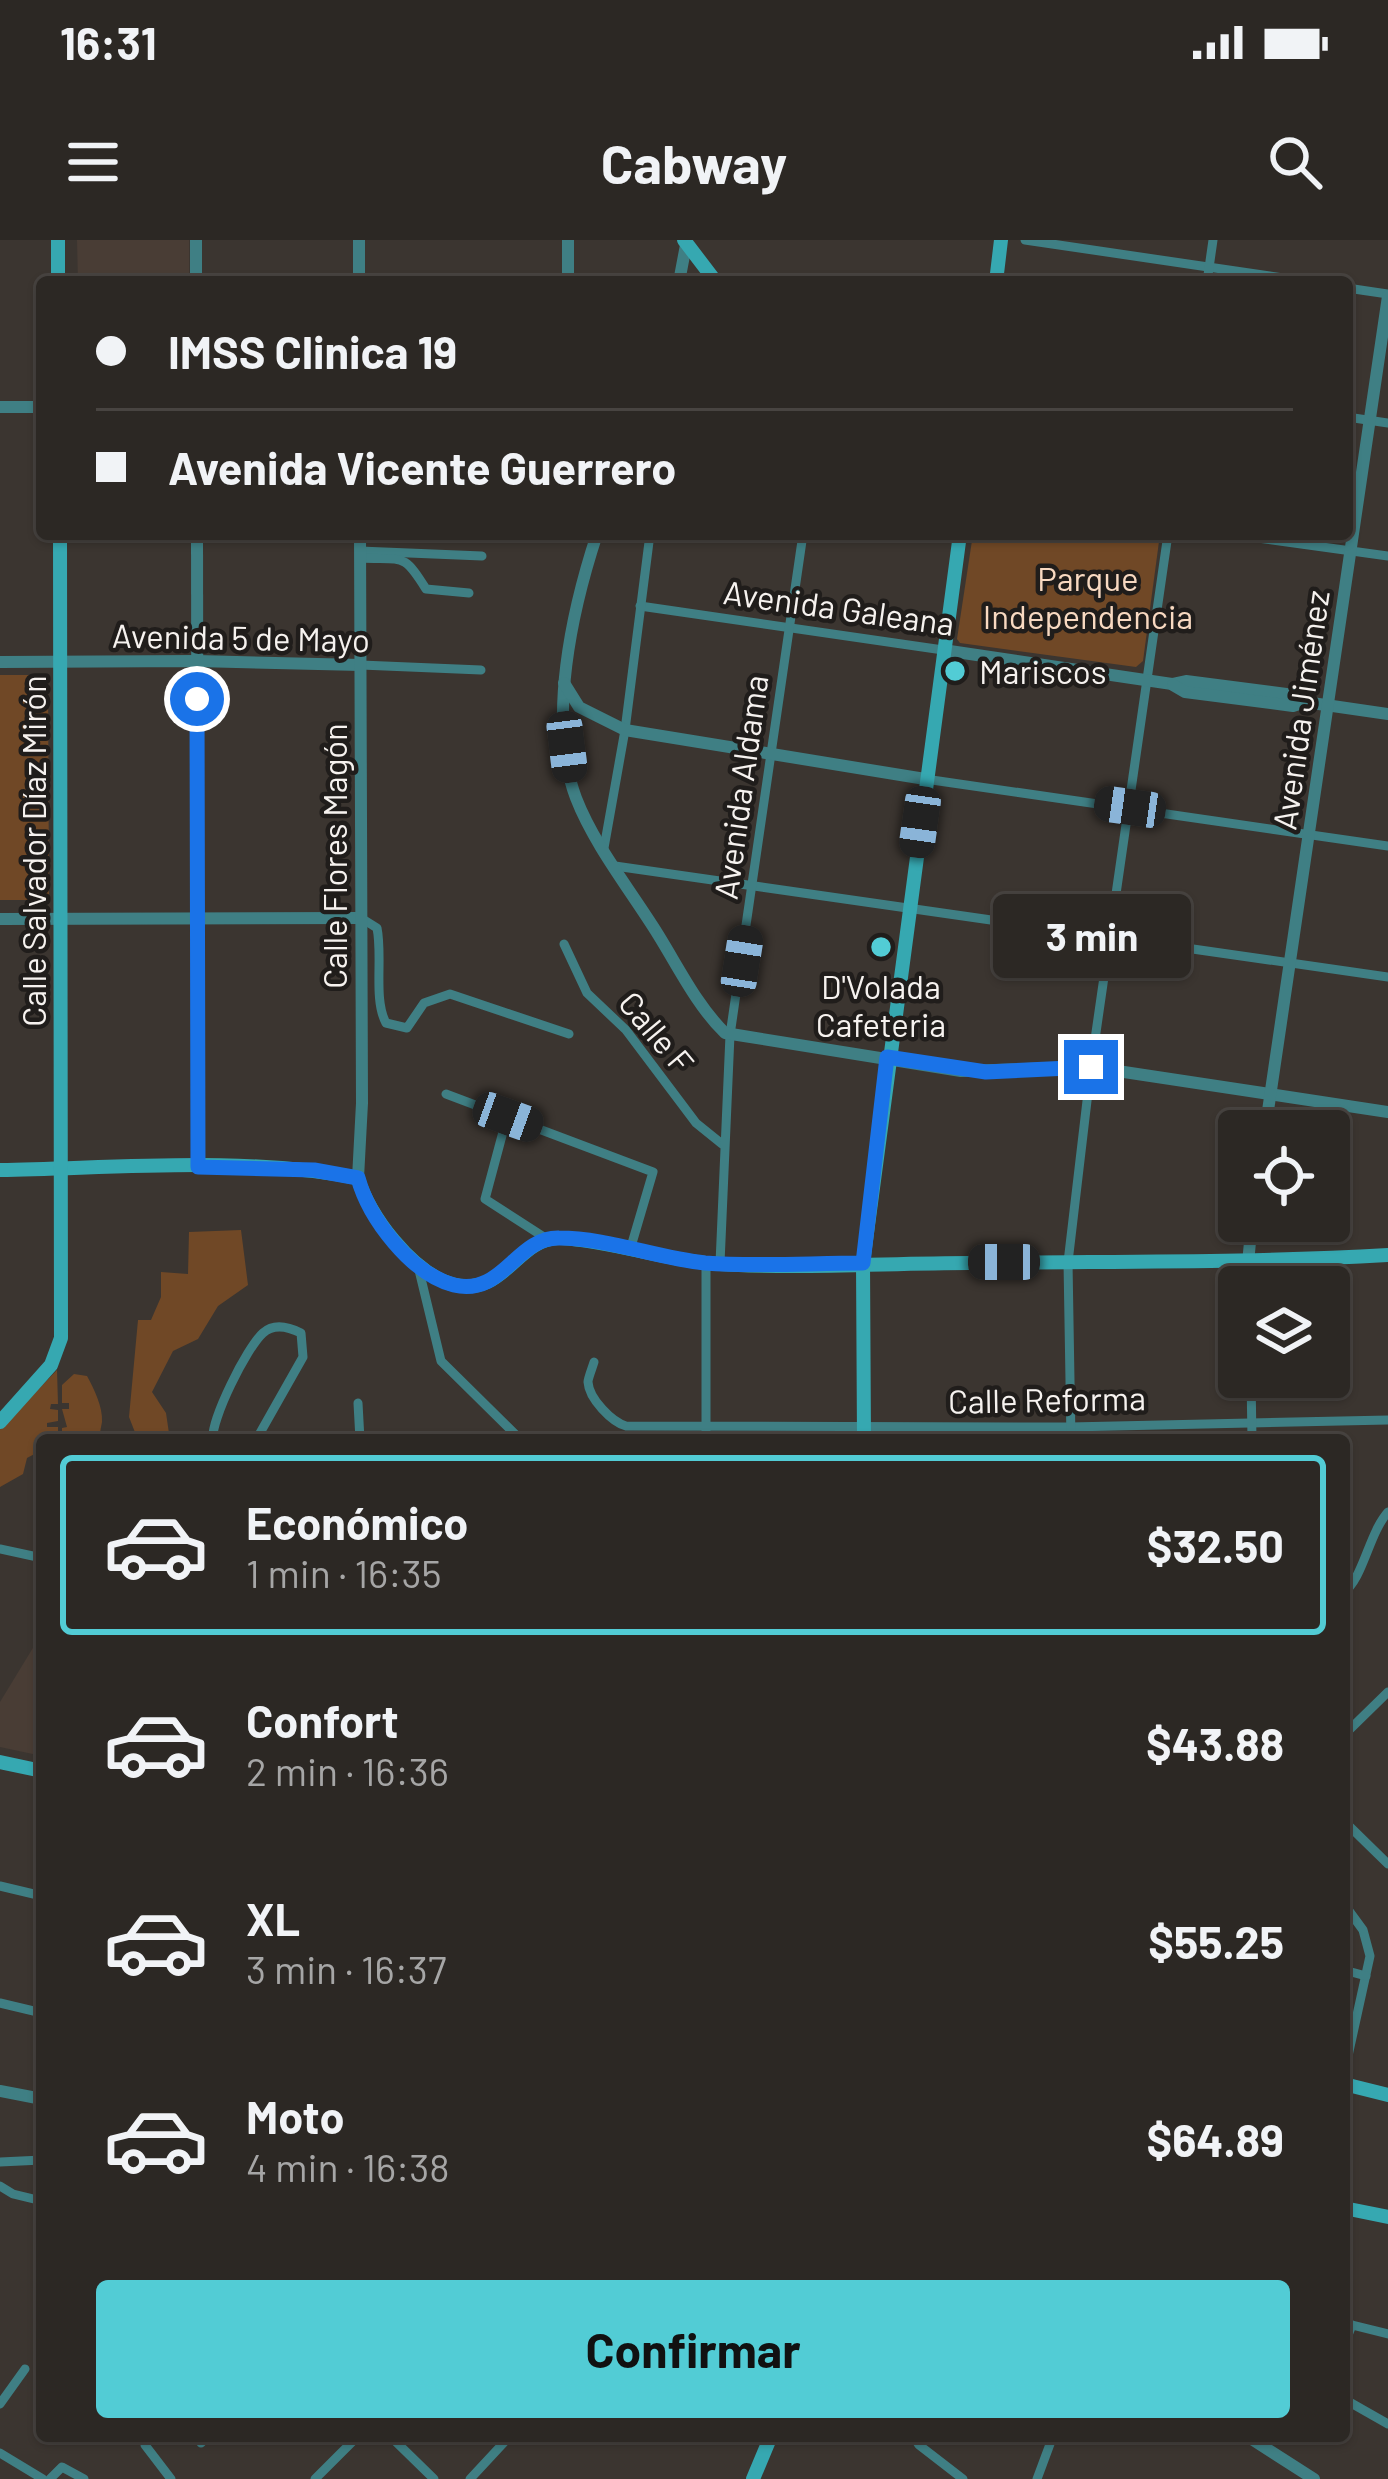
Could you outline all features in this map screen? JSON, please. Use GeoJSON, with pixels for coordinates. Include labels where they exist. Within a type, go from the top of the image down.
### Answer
{"type":"FeatureCollection","features":[{"type":"Feature","properties":{"kind":"main road"},"geometry":{"type":"LineString","coordinates":[[58,240],[58,276]]}},
{"type":"Feature","properties":{"kind":"main road"},"geometry":{"type":"LineString","coordinates":[[996,276],[1001,240]]}},
{"type":"Feature","properties":{"kind":"main road"},"geometry":{"type":"LineString","coordinates":[[685,242],[711,276]]}},
{"type":"Feature","properties":{"kind":"main road","name":"Calle Salvador Díaz Mirón"},"geometry":{"type":"LineString","coordinates":[[0,1422],[58,1352],[60,540]]}},
{"type":"Feature","properties":{"kind":"main road"},"geometry":{"type":"LineString","coordinates":[[864,1434],[863,1263],[959,540]]}},
{"type":"Feature","properties":{"kind":"main road"},"geometry":{"type":"LineString","coordinates":[[0,1169],[198,1167],[314,1170],[358,1178],[372,1212],[417,1262],[456,1285],[484,1284],[547,1239],[713,1263],[1248,1263],[1388,1255]]}},
{"type":"Feature","properties":{"kind":"main road"},"geometry":{"type":"LineString","coordinates":[[0,1762],[36,1771]]}},
{"type":"Feature","properties":{"kind":"main road"},"geometry":{"type":"LineString","coordinates":[[1350,2086],[1388,2095]]}},
{"type":"Feature","properties":{"kind":"main road"},"geometry":{"type":"LineString","coordinates":[[1350,2209],[1388,2218]]}},
{"type":"Feature","properties":{"kind":"main road"},"geometry":{"type":"LineString","coordinates":[[753,2479],[768,2442]]}},
{"type":"Feature","properties":{"kind":"street"},"geometry":{"type":"LineString","coordinates":[[196,240],[196,276]]}},
{"type":"Feature","properties":{"kind":"street"},"geometry":{"type":"LineString","coordinates":[[359,240],[359,276]]}},
{"type":"Feature","properties":{"kind":"street"},"geometry":{"type":"LineString","coordinates":[[568,240],[568,276]]}},
{"type":"Feature","properties":{"kind":"street"},"geometry":{"type":"LineString","coordinates":[[1025,240],[1270,276]]}},
{"type":"Feature","properties":{"kind":"street"},"geometry":{"type":"LineString","coordinates":[[1208,276],[1213,240]]}},
{"type":"Feature","properties":{"kind":"street"},"geometry":{"type":"LineString","coordinates":[[680,276],[685,242]]}},
{"type":"Feature","properties":{"kind":"street"},"geometry":{"type":"LineString","coordinates":[[1353,288],[1388,295]]}},
{"type":"Feature","properties":{"kind":"street","name":"Avenida Jiménez"},"geometry":{"type":"LineString","coordinates":[[1353,531],[1388,295]]}},
{"type":"Feature","properties":{"kind":"street"},"geometry":{"type":"LineString","coordinates":[[0,407],[36,407]]}},
{"type":"Feature","properties":{"kind":"street"},"geometry":{"type":"LineString","coordinates":[[1353,418],[1388,423]]}},
{"type":"Feature","properties":{"kind":"street"},"geometry":{"type":"LineString","coordinates":[[197,540],[198,1167]]}},
{"type":"Feature","properties":{"kind":"street","name":"Calle Flores Magón"},"geometry":{"type":"LineString","coordinates":[[358,1178],[360,540]]}},
{"type":"Feature","properties":{"kind":"street"},"geometry":{"type":"LineString","coordinates":[[595,540],[563,682],[572,781],[579,805],[604,848],[720,1030],[986,1072],[1091,1067],[1388,1112]]}},
{"type":"Feature","properties":{"kind":"street"},"geometry":{"type":"LineString","coordinates":[[604,848],[625,730],[649,540]]}},
{"type":"Feature","properties":{"kind":"street","name":"Avenida Aldama"},"geometry":{"type":"LineString","coordinates":[[706,1434],[730,1035],[802,540]]}},
{"type":"Feature","properties":{"kind":"street"},"geometry":{"type":"LineString","coordinates":[[1070,1434],[1068,1262],[1091,1067],[1167,540]]}},
{"type":"Feature","properties":{"kind":"street"},"geometry":{"type":"LineString","coordinates":[[1272,540],[1388,556]]}},
{"type":"Feature","properties":{"kind":"street","name":"Avenida Jiménez"},"geometry":{"type":"LineString","coordinates":[[1268,1110],[1352,540]]}},
{"type":"Feature","properties":{"kind":"street"},"geometry":{"type":"LineString","coordinates":[[360,555],[482,556]]}},
{"type":"Feature","properties":{"kind":"street"},"geometry":{"type":"LineString","coordinates":[[360,555],[404,561],[415,568],[426,589],[469,593]]}},
{"type":"Feature","properties":{"kind":"street","name":"Avenida Galeana"},"geometry":{"type":"LineString","coordinates":[[640,606],[1172,684],[1185,692],[1388,714]]}},
{"type":"Feature","properties":{"kind":"street","name":"Avenida 5 de Mayo"},"geometry":{"type":"LineString","coordinates":[[0,662],[197,661],[481,670]]}},
{"type":"Feature","properties":{"kind":"street"},"geometry":{"type":"LineString","coordinates":[[563,682],[579,707],[625,730],[1388,846]]}},
{"type":"Feature","properties":{"kind":"street"},"geometry":{"type":"LineString","coordinates":[[615,866],[1388,977]]}},
{"type":"Feature","properties":{"kind":"street"},"geometry":{"type":"LineString","coordinates":[[0,919],[362,918],[376,928],[382,956],[380,1004],[386,1023],[406,1028],[424,1003],[450,994],[569,1034]]}},
{"type":"Feature","properties":{"kind":"street","name":"Calle F"},"geometry":{"type":"LineString","coordinates":[[563,944],[587,993],[626,1030],[696,1123],[723,1144]]}},
{"type":"Feature","properties":{"kind":"street"},"geometry":{"type":"LineString","coordinates":[[446,1094],[653,1172],[631,1250]]}},
{"type":"Feature","properties":{"kind":"street"},"geometry":{"type":"LineString","coordinates":[[508,1117],[485,1199],[547,1239]]}},
{"type":"Feature","properties":{"kind":"street"},"geometry":{"type":"LineString","coordinates":[[1248,1266],[1250,1242]]}},
{"type":"Feature","properties":{"kind":"street"},"geometry":{"type":"LineString","coordinates":[[417,1262],[441,1361],[515,1434]]}},
{"type":"Feature","properties":{"kind":"street"},"geometry":{"type":"LineString","coordinates":[[212,1434],[219,1409],[263,1333],[278,1327],[293,1329],[301,1334],[303,1357],[259,1434]]}},
{"type":"Feature","properties":{"kind":"street","name":"Calle Reforma"},"geometry":{"type":"LineString","coordinates":[[594,1362],[590,1390],[619,1424],[864,1434],[1388,1420]]}},
{"type":"Feature","properties":{"kind":"street"},"geometry":{"type":"LineString","coordinates":[[1251,1398],[1252,1434]]}},
{"type":"Feature","properties":{"kind":"street"},"geometry":{"type":"LineString","coordinates":[[358,1403],[360,1434]]}},
{"type":"Feature","properties":{"kind":"street"},"geometry":{"type":"LineString","coordinates":[[1350,1588],[1370,1539],[1388,1512]]}},
{"type":"Feature","properties":{"kind":"street"},"geometry":{"type":"LineString","coordinates":[[0,1549],[36,1557]]}},
{"type":"Feature","properties":{"kind":"street"},"geometry":{"type":"LineString","coordinates":[[1350,1729],[1388,1691]]}},
{"type":"Feature","properties":{"kind":"street"},"geometry":{"type":"LineString","coordinates":[[1350,1827],[1388,1864]]}},
{"type":"Feature","properties":{"kind":"street"},"geometry":{"type":"LineString","coordinates":[[0,1886],[36,1895]]}},
{"type":"Feature","properties":{"kind":"street"},"geometry":{"type":"LineString","coordinates":[[1350,1914],[1368,1944],[1350,2047]]}},
{"type":"Feature","properties":{"kind":"street"},"geometry":{"type":"LineString","coordinates":[[1350,1972],[1366,1976]]}},
{"type":"Feature","properties":{"kind":"street"},"geometry":{"type":"LineString","coordinates":[[0,2003],[36,2012]]}},
{"type":"Feature","properties":{"kind":"street"},"geometry":{"type":"LineString","coordinates":[[0,2091],[36,2098]]}},
{"type":"Feature","properties":{"kind":"street"},"geometry":{"type":"LineString","coordinates":[[0,2162],[36,2160]]}},
{"type":"Feature","properties":{"kind":"street"},"geometry":{"type":"LineString","coordinates":[[0,2186],[36,2198]]}},
{"type":"Feature","properties":{"kind":"street"},"geometry":{"type":"LineString","coordinates":[[1350,2325],[1388,2335]]}},
{"type":"Feature","properties":{"kind":"street"},"geometry":{"type":"LineString","coordinates":[[0,2404],[26,2369]]}},
{"type":"Feature","properties":{"kind":"street"},"geometry":{"type":"LineString","coordinates":[[1350,2402],[1388,2424]]}},
{"type":"Feature","properties":{"kind":"street"},"geometry":{"type":"LineString","coordinates":[[315,2479],[352,2442]]}},
{"type":"Feature","properties":{"kind":"street"},"geometry":{"type":"LineString","coordinates":[[396,2442],[434,2479]]}},
{"type":"Feature","properties":{"kind":"street"},"geometry":{"type":"LineString","coordinates":[[470,2479],[504,2442]]}},
{"type":"Feature","properties":{"kind":"street"},"geometry":{"type":"LineString","coordinates":[[917,2442],[963,2479]]}},
{"type":"Feature","properties":{"kind":"street"},"geometry":{"type":"LineString","coordinates":[[1037,2479],[1051,2442]]}},
{"type":"Feature","properties":{"kind":"street"},"geometry":{"type":"LineString","coordinates":[[1256,2442],[1314,2479]]}},
{"type":"Feature","properties":{"kind":"street"},"geometry":{"type":"LineString","coordinates":[[145,2445],[171,2479]]}},
{"type":"Feature","properties":{"kind":"street"},"geometry":{"type":"LineString","coordinates":[[0,2453],[46,2479],[62,2467],[84,2479]]}},
{"type":"Feature","properties":{"kind":"shaded area"},"geometry":{"type":"Polygon","coordinates":[[[77,240],[189,240],[189,276],[78,276],[77,240]]]}},
{"type":"Feature","properties":{"kind":"shaded area"},"geometry":{"type":"Polygon","coordinates":[[[36,1643],[36,1755],[0,1747],[0,1702],[36,1643]]]}},
{"type":"Feature","properties":{"kind":"green space","name":"Parque Independencia"},"geometry":{"type":"Polygon","coordinates":[[[972,540],[1159,540],[1143,661],[1136,667],[957,639],[972,540]]]}},
{"type":"Feature","properties":{"kind":"green space"},"geometry":{"type":"Polygon","coordinates":[[[0,675],[48,675],[49,900],[0,900],[0,675]]]}},
{"type":"Feature","properties":{"kind":"green space"},"geometry":{"type":"Polygon","coordinates":[[[241,1230],[248,1285],[218,1306],[198,1339],[173,1351],[152,1392],[166,1413],[169,1434],[136,1434],[129,1417],[138,1320],[151,1320],[161,1297],[161,1272],[188,1274],[189,1232],[241,1230]]]}},
{"type":"Feature","properties":{"kind":"green space"},"geometry":{"type":"Polygon","coordinates":[[[57,1370],[58,1404],[51,1404],[50,1409],[58,1410],[58,1421],[47,1427],[58,1427],[58,1434],[36,1434],[36,1453],[27,1458],[23,1474],[0,1487],[0,1429],[57,1370]]]}},
{"type":"Feature","properties":{"kind":"green space"},"geometry":{"type":"Polygon","coordinates":[[[74,1374],[87,1376],[100,1404],[100,1434],[62,1434],[67,1427],[62,1409],[69,1409],[69,1403],[62,1403],[62,1385],[74,1374]]]}},
{"type":"Feature","properties":{"kind":"place","name":"Mariscos"},"geometry":{"type":"Point","coordinates":[955,671]}},
{"type":"Feature","properties":{"kind":"place","name":"D'Volada Cafeteria"},"geometry":{"type":"Point","coordinates":[881,947]}},
{"type":"Feature","properties":{"kind":"route"},"geometry":{"type":"LineString","coordinates":[[197,699],[198,1167],[314,1170],[358,1178],[372,1212],[387,1232],[442,1280],[469,1287],[484,1284],[532,1247],[559,1238],[706,1263],[863,1263],[887,1057],[961,1071],[1091,1067]]}}]}
